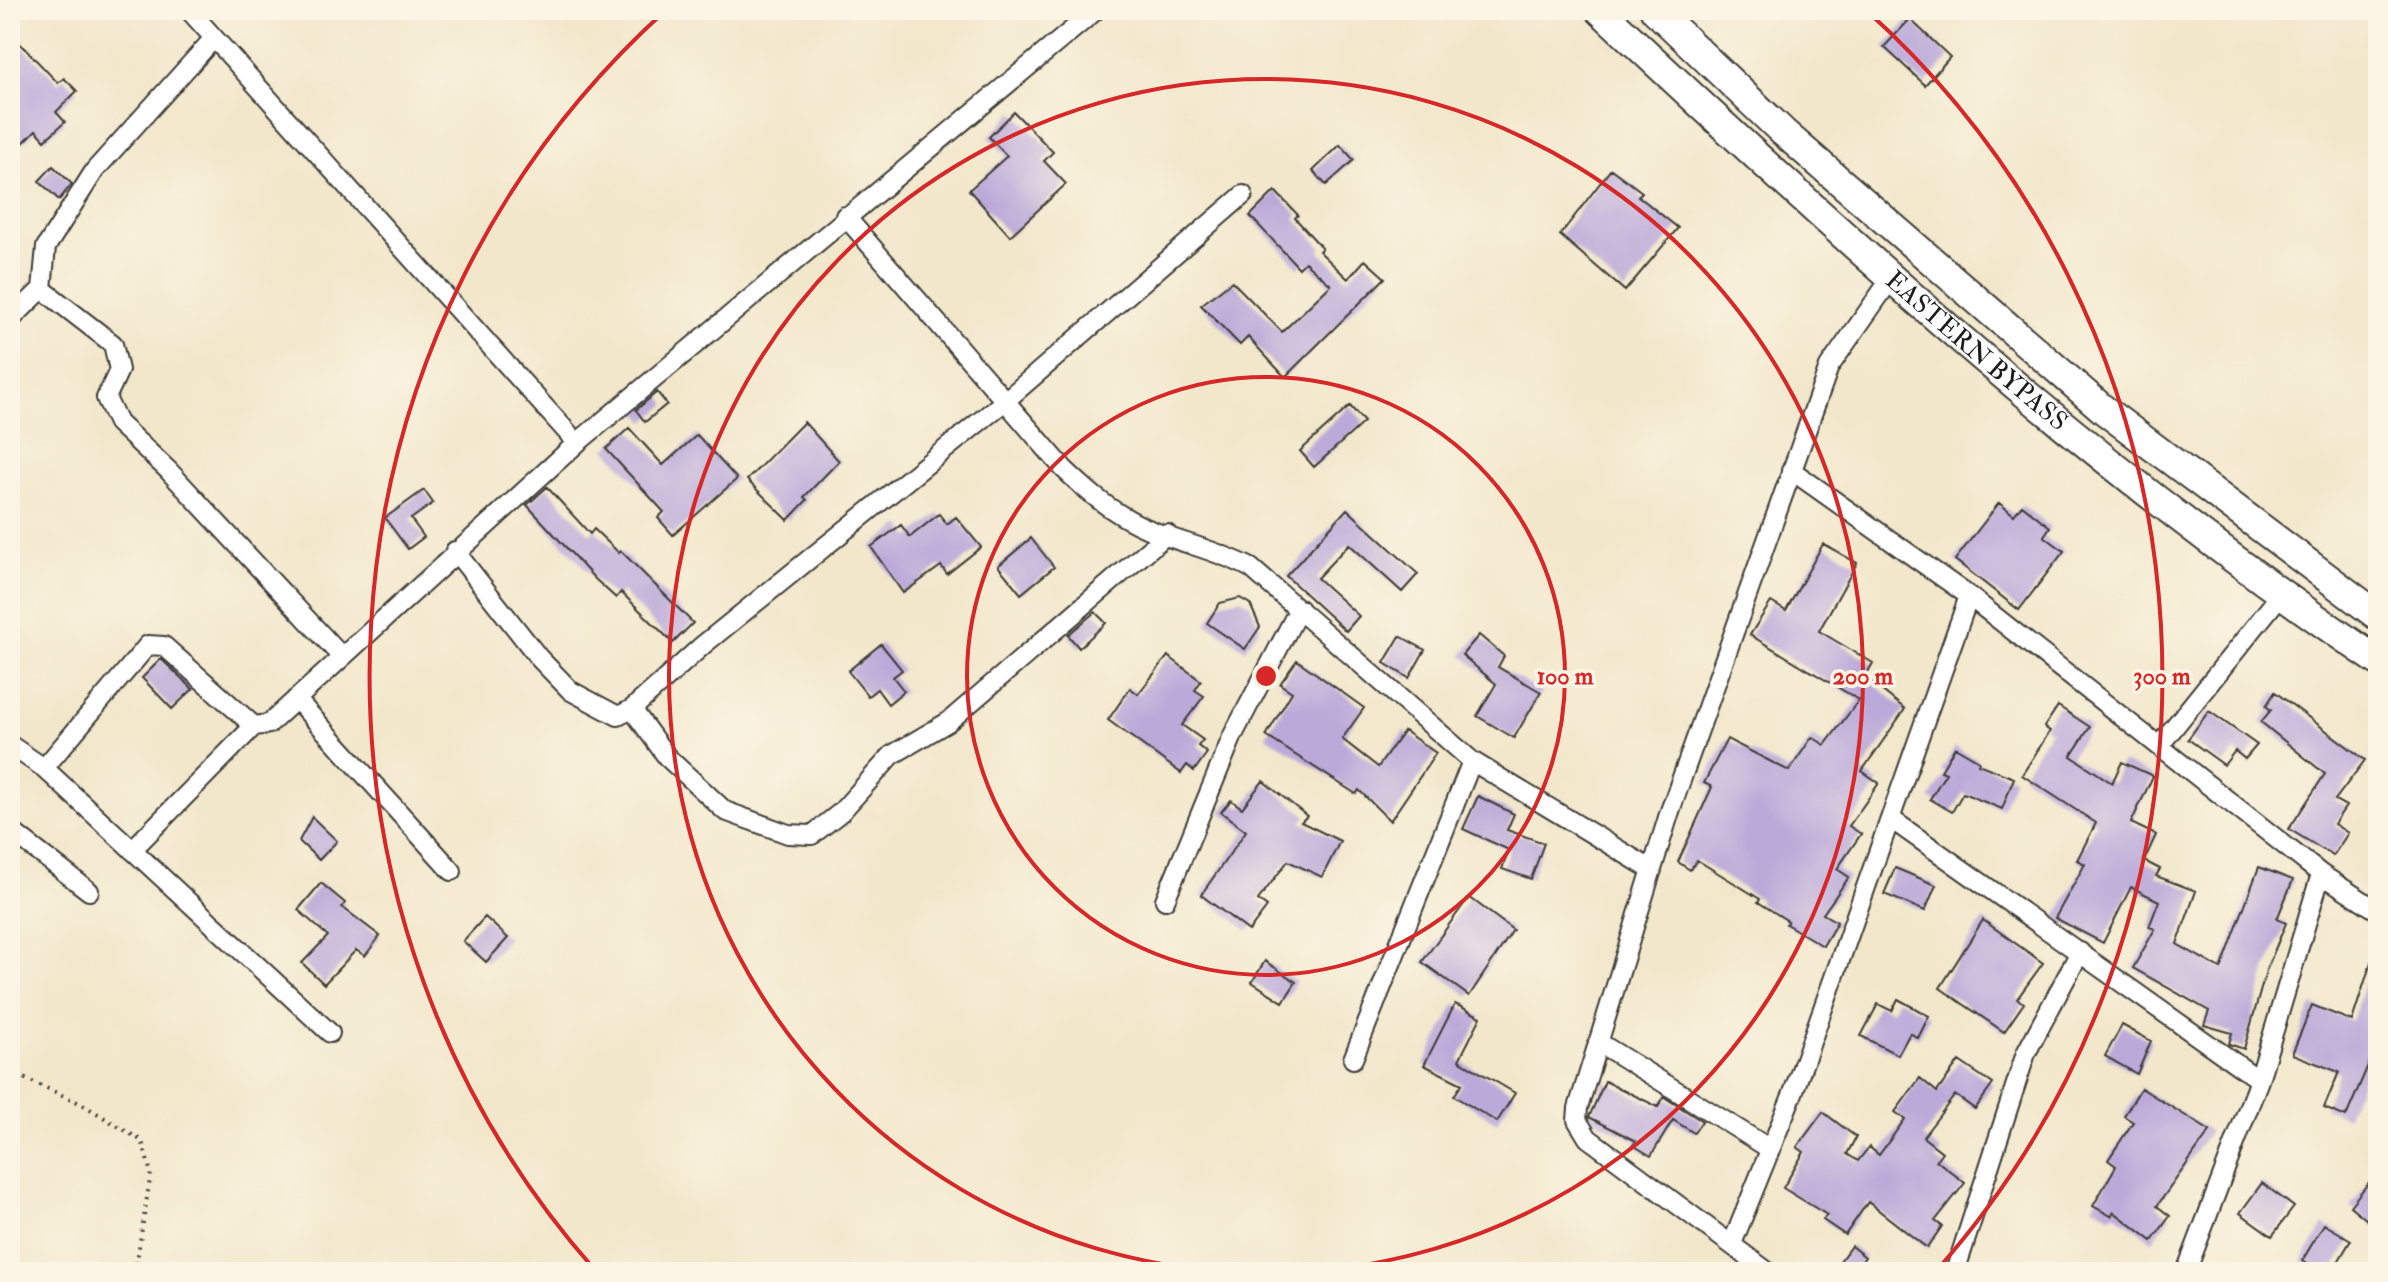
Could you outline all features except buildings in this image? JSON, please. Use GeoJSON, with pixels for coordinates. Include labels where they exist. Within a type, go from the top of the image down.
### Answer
{"type":"FeatureCollection","features":[{"type":"Feature","properties":{"kind":"main road","name":"EASTERN BYPASS"},"geometry":{"type":"LineString","coordinates":[[1600,10],[1890,280],[2082,439],[2282,593],[2378,661]]}},
{"type":"Feature","properties":{"kind":"main road","name":"EASTERN BYPASS"},"geometry":{"type":"LineString","coordinates":[[1655,10],[1783,132],[2104,410],[2378,616]]}},
{"type":"Feature","properties":{"kind":"street"},"geometry":{"type":"LineString","coordinates":[[189,10],[577,443]]}},
{"type":"Feature","properties":{"kind":"street"},"geometry":{"type":"LineString","coordinates":[[132,850],[254,726],[269,724],[455,551],[577,443],[845,216],[1096,10]]}},
{"type":"Feature","properties":{"kind":"street"},"geometry":{"type":"LineString","coordinates":[[10,320],[42,289],[46,247],[95,170],[214,38]]}},
{"type":"Feature","properties":{"kind":"street"},"geometry":{"type":"LineString","coordinates":[[455,551],[539,658],[571,691],[618,716],[632,709],[703,645],[1005,401],[1243,195]]}},
{"type":"Feature","properties":{"kind":"street"},"geometry":{"type":"LineString","coordinates":[[845,216],[1064,469],[1096,499],[1130,521],[1221,552],[1251,568],[1472,761],[1652,870]]}},
{"type":"Feature","properties":{"kind":"street"},"geometry":{"type":"LineString","coordinates":[[1768,1272],[1581,1129],[1578,1108],[1652,870],[1829,367],[1890,280]]}},
{"type":"Feature","properties":{"kind":"street"},"geometry":{"type":"LineString","coordinates":[[42,289],[113,344],[119,370],[106,398],[118,423],[168,470],[342,657]]}},
{"type":"Feature","properties":{"kind":"street"},"geometry":{"type":"LineString","coordinates":[[1791,470],[1969,596],[2321,874],[2378,911]]}},
{"type":"Feature","properties":{"kind":"street"},"geometry":{"type":"LineString","coordinates":[[632,709],[667,757],[725,811],[788,834],[812,835],[841,812],[892,755],[948,722],[1167,534]]}},
{"type":"Feature","properties":{"kind":"street"},"geometry":{"type":"LineString","coordinates":[[2159,746],[2282,593]]}},
{"type":"Feature","properties":{"kind":"street"},"geometry":{"type":"LineString","coordinates":[[1732,1244],[1891,819],[1969,596]]}},
{"type":"Feature","properties":{"kind":"street"},"geometry":{"type":"LineString","coordinates":[[1165,900],[1233,735],[1299,609]]}},
{"type":"Feature","properties":{"kind":"street"},"geometry":{"type":"LineString","coordinates":[[44,768],[148,645],[164,646],[254,726]]}},
{"type":"Feature","properties":{"kind":"street"},"geometry":{"type":"LineString","coordinates":[[296,699],[452,871]]}},
{"type":"Feature","properties":{"kind":"street"},"geometry":{"type":"LineString","coordinates":[[10,745],[44,768],[330,1033]]}},
{"type":"Feature","properties":{"kind":"street"},"geometry":{"type":"LineString","coordinates":[[1353,1059],[1472,761]]}},
{"type":"Feature","properties":{"kind":"street"},"geometry":{"type":"LineString","coordinates":[[1891,819],[2259,1080]]}},
{"type":"Feature","properties":{"kind":"street"},"geometry":{"type":"LineString","coordinates":[[10,830],[89,891]]}},
{"type":"Feature","properties":{"kind":"street"},"geometry":{"type":"LineString","coordinates":[[2186,1272],[2259,1080],[2321,874]]}},
{"type":"Feature","properties":{"kind":"street"},"geometry":{"type":"LineString","coordinates":[[1955,1272],[2026,1053],[2080,952]]}},
{"type":"Feature","properties":{"kind":"street"},"geometry":{"type":"LineString","coordinates":[[1598,1042],[1770,1149]]}},
{"type":"Feature","properties":{"kind":"path"},"geometry":{"type":"LineString","coordinates":[[10,1072],[82,1104],[142,1141],[151,1173],[135,1272]]}}]}
